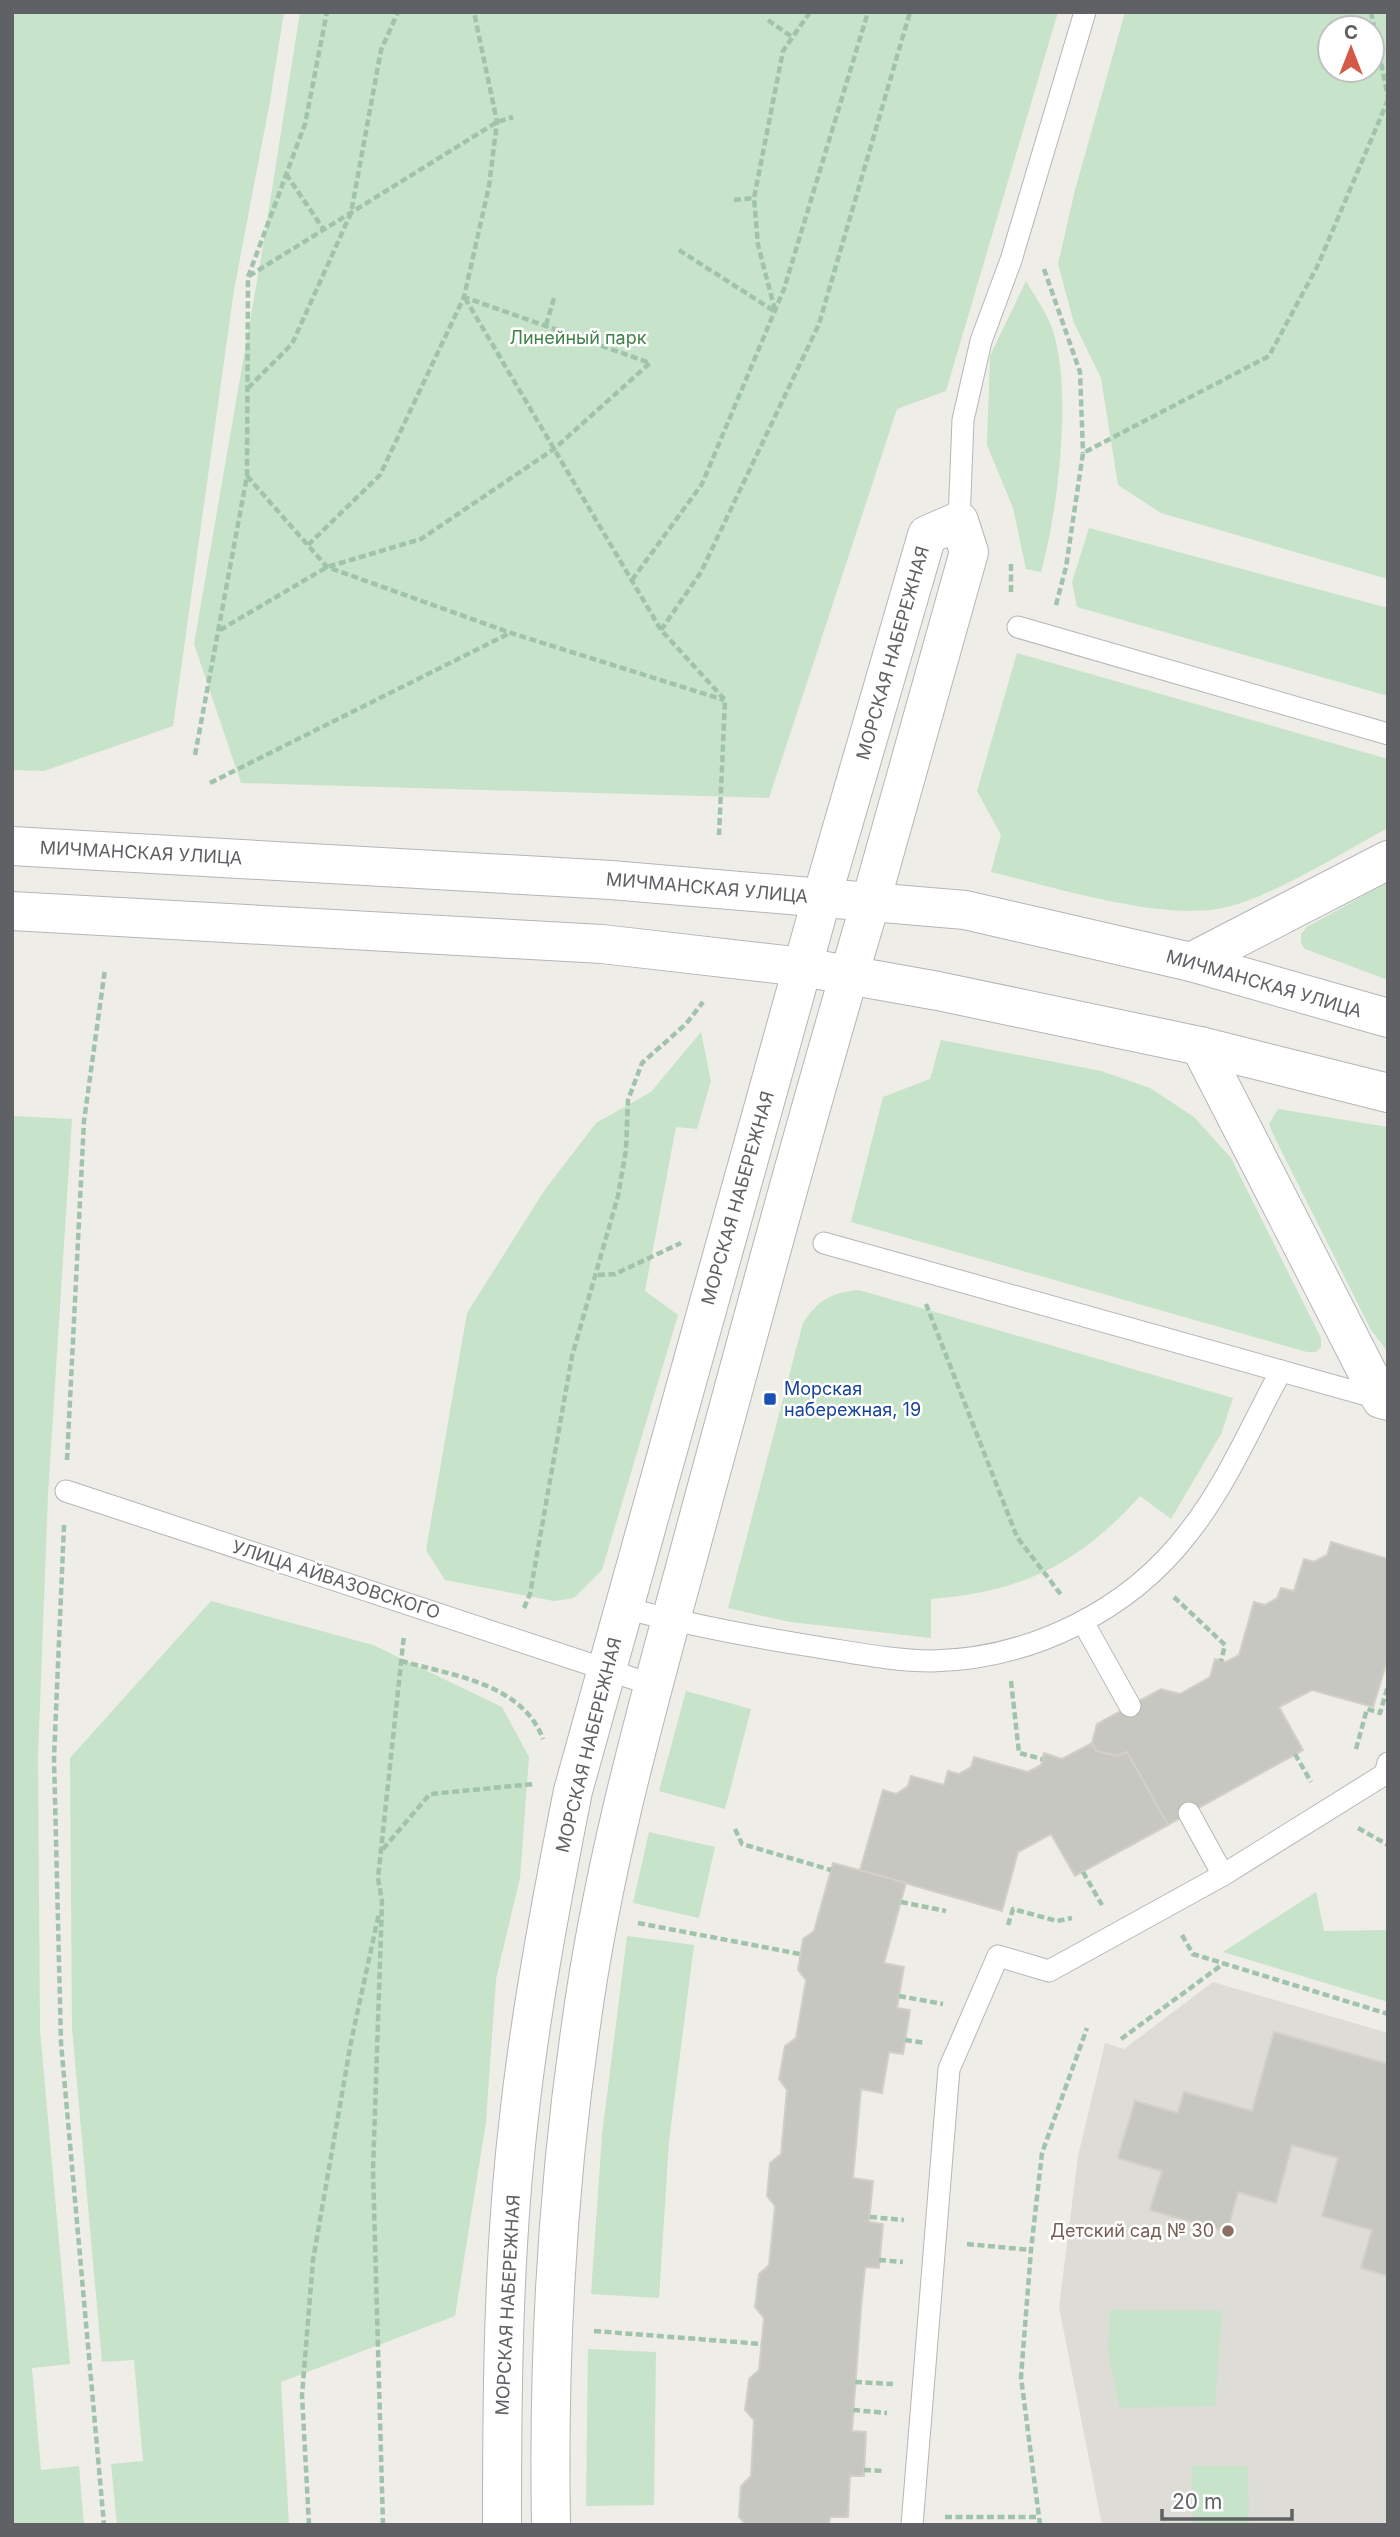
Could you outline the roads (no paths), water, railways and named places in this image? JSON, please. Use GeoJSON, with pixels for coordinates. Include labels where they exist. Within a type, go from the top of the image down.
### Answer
{"type":"FeatureCollection","features":[{"type":"Feature","properties":{"kind":"street","name":"МОРСКАЯ НАБЕРЕЖНАЯ"},"geometry":{"type":"LineString","coordinates":[[502,2525],[504,2336],[518,2127],[551,1903],[573,1791],[822,897],[927,535],[959,521]]}},
{"type":"Feature","properties":{"kind":"street"},"geometry":{"type":"LineString","coordinates":[[551,2525],[554,2329],[567,2133],[581,2023],[622,1802],[818,1077],[872,901],[969,552],[959,521]]}},
{"type":"Feature","properties":{"kind":"street","name":"МИЧМАНСКАЯ УЛИЦА"},"geometry":{"type":"LineString","coordinates":[[12,846],[597,879],[965,910],[1191,961],[1388,1018]]}},
{"type":"Feature","properties":{"kind":"street"},"geometry":{"type":"LineString","coordinates":[[1191,961],[1388,860]]}},
{"type":"Feature","properties":{"kind":"street"},"geometry":{"type":"LineString","coordinates":[[12,911],[602,944],[803,967],[849,974],[1200,1046],[1388,1093]]}},
{"type":"Feature","properties":{"kind":"street"},"geometry":{"type":"LineString","coordinates":[[1200,1046],[1384,1400]]}},
{"type":"Feature","properties":{"kind":"lane"},"geometry":{"type":"LineString","coordinates":[[959,521],[963,420],[981,341],[1011,260],[1085,12]]}},
{"type":"Feature","properties":{"kind":"lane"},"geometry":{"type":"LineString","coordinates":[[1018,627],[1388,734]]}},
{"type":"Feature","properties":{"kind":"lane"},"geometry":{"type":"LineString","coordinates":[[824,1243],[1384,1400]]}},
{"type":"Feature","properties":{"kind":"lane"},"geometry":{"type":"LineString","coordinates":[[624,1608],[671,1621],[788,1642],[931,1661],[981,1657],[1029,1646],[1083,1622],[1118,1601],[1156,1570],[1189,1532],[1216,1491],[1281,1371]]}},
{"type":"Feature","properties":{"kind":"lane","name":"УЛИЦА АЙВАЗОВСКОГО"},"geometry":{"type":"LineString","coordinates":[[66,1491],[653,1685]]}},
{"type":"Feature","properties":{"kind":"lane"},"geometry":{"type":"LineString","coordinates":[[1083,1622],[1130,1706]]}},
{"type":"Feature","properties":{"kind":"lane"},"geometry":{"type":"LineString","coordinates":[[912,2525],[949,2069],[998,1956],[1049,1971],[1223,1875],[1385,1773],[1388,1763]]}},
{"type":"Feature","properties":{"kind":"lane"},"geometry":{"type":"LineString","coordinates":[[1189,1813],[1223,1875]]}},
{"type":"Feature","properties":{"kind":"place","name":"Морская набережная, 19"},"geometry":{"type":"Point","coordinates":[770,1399]}},
{"type":"Feature","properties":{"kind":"place","name":"Детский сад № 30"},"geometry":{"type":"Point","coordinates":[1228,2231]}},
{"type":"Feature","properties":{"kind":"park label","name":"Линейный парк"},"geometry":{"type":"Point","coordinates":[578,338]}}]}
